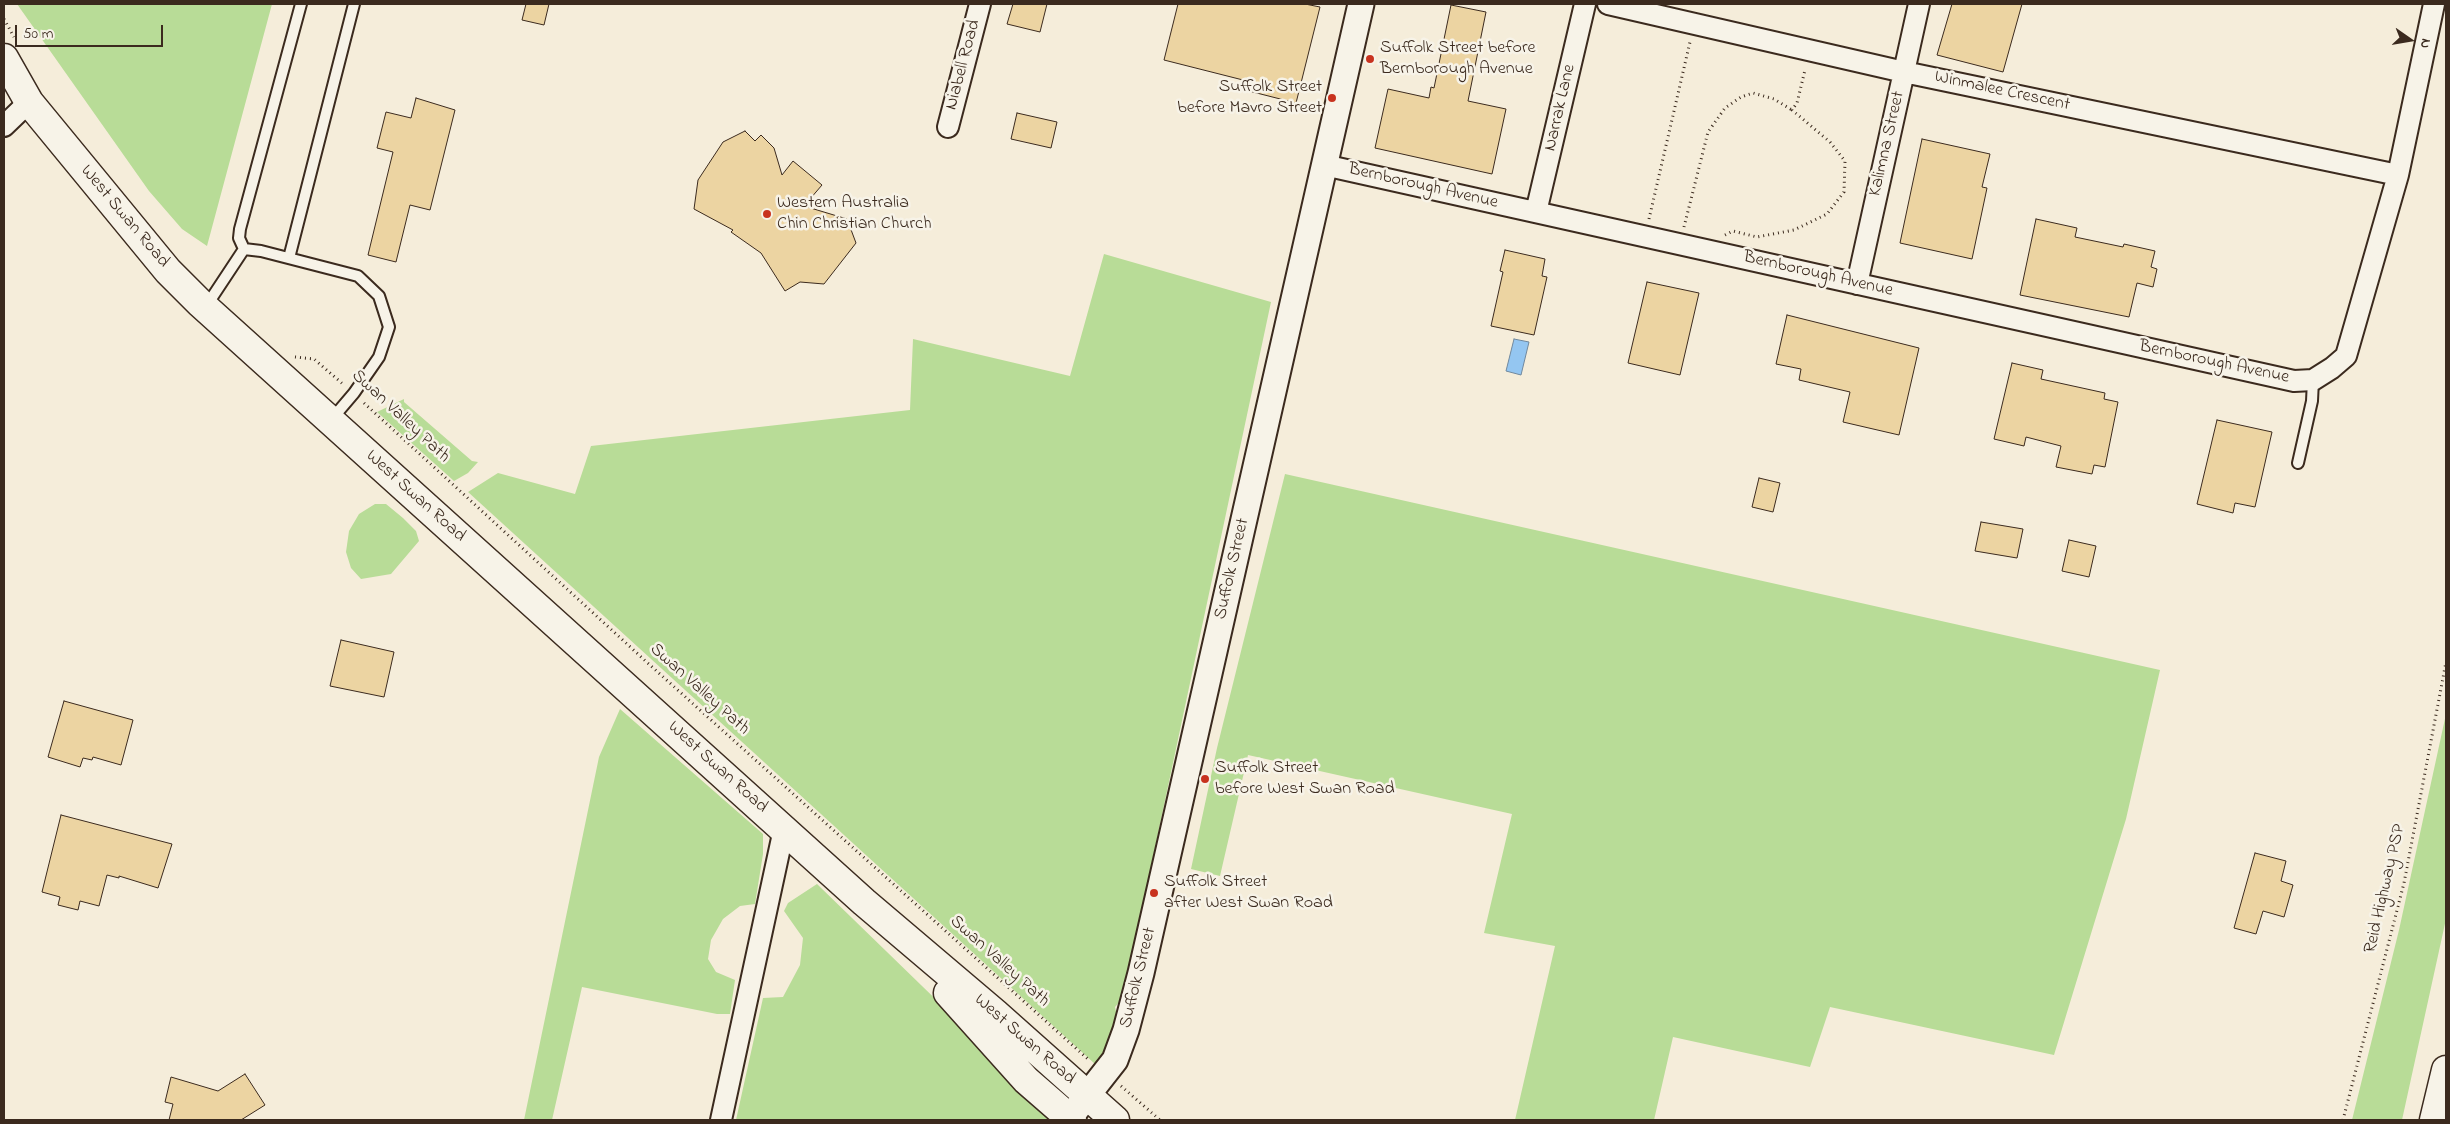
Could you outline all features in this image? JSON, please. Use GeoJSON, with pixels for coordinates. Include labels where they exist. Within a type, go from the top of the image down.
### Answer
{"type":"FeatureCollection","features":[{"type":"Feature","properties":{"kind":"main road","name":"West Swan Road"},"geometry":{"type":"LineString","coordinates":[[4,58],[29,102],[168,271],[205,308],[864,902],[1088,1095],[1114,1120]]}},
{"type":"Feature","properties":{"kind":"main road","name":"West Swan Road"},"geometry":{"type":"LineString","coordinates":[[864,902],[1026,1080],[1071,1119]]}},
{"type":"Feature","properties":{"kind":"main road"},"geometry":{"type":"LineString","coordinates":[[2434,1120],[2446,1070]]}},
{"type":"Feature","properties":{"kind":"street","name":"Niabell Road"},"geometry":{"type":"LineString","coordinates":[[948,127],[980,4]]}},
{"type":"Feature","properties":{"kind":"street","name":"Suffolk Street"},"geometry":{"type":"LineString","coordinates":[[1071,1119],[1105,1075],[1121,1046],[1141,973],[1361,4]]}},
{"type":"Feature","properties":{"kind":"street","name":"Narrak Lane"},"geometry":{"type":"LineString","coordinates":[[1536,212],[1585,4]]}},
{"type":"Feature","properties":{"kind":"street","name":"Winmalee Crescent"},"geometry":{"type":"LineString","coordinates":[[1608,4],[1904,72],[2398,175]]}},
{"type":"Feature","properties":{"kind":"street","name":"Kalimna Street"},"geometry":{"type":"LineString","coordinates":[[1857,284],[1919,4]]}},
{"type":"Feature","properties":{"kind":"street","name":"Bernborough Avenue"},"geometry":{"type":"LineString","coordinates":[[1324,165],[2294,381],[2313,380],[2346,356],[2398,175],[2434,4]]}},
{"type":"Feature","properties":{"kind":"street"},"geometry":{"type":"LineString","coordinates":[[4,126],[29,102]]}},
{"type":"Feature","properties":{"kind":"street"},"geometry":{"type":"LineString","coordinates":[[721,1120],[784,829]]}},
{"type":"Feature","properties":{"kind":"lane"},"geometry":{"type":"LineString","coordinates":[[244,249],[239,238],[240,228],[301,4]]}},
{"type":"Feature","properties":{"kind":"lane"},"geometry":{"type":"LineString","coordinates":[[289,258],[354,4]]}},
{"type":"Feature","properties":{"kind":"lane"},"geometry":{"type":"LineString","coordinates":[[244,249],[289,258],[358,276],[379,296],[390,327],[379,357],[354,393],[330,420]]}},
{"type":"Feature","properties":{"kind":"lane"},"geometry":{"type":"LineString","coordinates":[[205,308],[244,249]]}},
{"type":"Feature","properties":{"kind":"lane","name":"Bernborough Avenue"},"geometry":{"type":"LineString","coordinates":[[2298,463],[2312,401],[2313,380]]}},
{"type":"Feature","properties":{"kind":"path"},"geometry":{"type":"LineString","coordinates":[[1648,222],[1691,39]]}},
{"type":"Feature","properties":{"kind":"path"},"geometry":{"type":"LineString","coordinates":[[1792,110],[1797,103],[1806,66]]}},
{"type":"Feature","properties":{"kind":"path"},"geometry":{"type":"LineString","coordinates":[[1682,232],[1708,132],[1725,108],[1741,97],[1753,93],[1774,99],[1792,110],[1830,142],[1845,161],[1844,192],[1827,214],[1794,230],[1757,236],[1733,230],[1721,237]]}},
{"type":"Feature","properties":{"kind":"path","name":"Swan Valley Path"},"geometry":{"type":"LineString","coordinates":[[286,355],[314,359],[354,393],[651,666],[1105,1075],[1132,1094],[1160,1120]]}},
{"type":"Feature","properties":{"kind":"path","name":"Reid Highway PSP"},"geometry":{"type":"LineString","coordinates":[[2343,1120],[2404,883],[2446,662]]}},
{"type":"Feature","properties":{"kind":"green space"},"geometry":{"type":"Polygon","coordinates":[[[17,4],[272,4],[207,246],[182,229],[149,191],[17,4]]]}},
{"type":"Feature","properties":{"kind":"green space"},"geometry":{"type":"Polygon","coordinates":[[[1104,254],[1271,302],[1123,998],[1115,1007],[1118,1020],[1103,1060],[1095,1064],[468,492],[498,473],[575,494],[591,446],[910,410],[913,339],[1070,376],[1104,254]]]}},
{"type":"Feature","properties":{"kind":"green space"},"geometry":{"type":"Polygon","coordinates":[[[404,399],[404,402],[472,461],[478,462],[468,473],[454,481],[377,412],[404,399]]]}},
{"type":"Feature","properties":{"kind":"green space"},"geometry":{"type":"Polygon","coordinates":[[[1285,474],[2160,670],[2126,819],[2054,1055],[1830,1007],[1810,1067],[1673,1037],[1654,1120],[1515,1120],[1555,946],[1484,933],[1512,814],[1248,755],[1220,876],[1191,869],[1217,748],[1285,474]]]}},
{"type":"Feature","properties":{"kind":"green space"},"geometry":{"type":"Polygon","coordinates":[[[375,504],[386,504],[403,518],[416,531],[419,541],[391,574],[361,579],[351,568],[346,552],[349,531],[359,514],[375,504]]]}},
{"type":"Feature","properties":{"kind":"green space"},"geometry":{"type":"Polygon","coordinates":[[[620,709],[763,834],[763,854],[755,904],[740,906],[723,919],[711,940],[708,959],[716,972],[735,980],[730,1014],[717,1014],[582,987],[552,1120],[524,1120],[599,757],[620,709]]]}},
{"type":"Feature","properties":{"kind":"green space"},"geometry":{"type":"Polygon","coordinates":[[[2446,714],[2446,919],[2402,1120],[2352,1120],[2399,930],[2446,714]]]}},
{"type":"Feature","properties":{"kind":"green space"},"geometry":{"type":"Polygon","coordinates":[[[817,884],[1060,1120],[736,1120],[763,998],[783,997],[800,965],[803,938],[784,911],[788,903],[817,884]]]}},
{"type":"Feature","properties":{"kind":"water"},"geometry":{"type":"Polygon","coordinates":[[[1514,339],[1529,342],[1521,375],[1506,371],[1514,339]]]}},
{"type":"Feature","properties":{"kind":"building"},"geometry":{"type":"Polygon","coordinates":[[[526,4],[549,4],[544,25],[522,20],[526,4]]]}},
{"type":"Feature","properties":{"kind":"building"},"geometry":{"type":"Polygon","coordinates":[[[1013,4],[1047,4],[1040,32],[1007,24],[1013,4]]]}},
{"type":"Feature","properties":{"kind":"building"},"geometry":{"type":"Polygon","coordinates":[[[1178,4],[1305,4],[1320,7],[1296,103],[1241,89],[1243,80],[1164,60],[1178,4]]]}},
{"type":"Feature","properties":{"kind":"building"},"geometry":{"type":"Polygon","coordinates":[[[1952,4],[2022,4],[2003,72],[1937,55],[1952,4]]]}},
{"type":"Feature","properties":{"kind":"building"},"geometry":{"type":"Polygon","coordinates":[[[1451,5],[1486,12],[1468,101],[1506,109],[1492,174],[1375,148],[1388,89],[1429,98],[1431,87],[1434,88],[1451,5]]]}},
{"type":"Feature","properties":{"kind":"building"},"geometry":{"type":"Polygon","coordinates":[[[416,98],[455,110],[430,210],[410,205],[396,262],[368,255],[393,152],[377,148],[386,112],[411,118],[416,98]]]}},
{"type":"Feature","properties":{"kind":"building"},"geometry":{"type":"Polygon","coordinates":[[[1017,113],[1057,122],[1051,148],[1011,139],[1017,113]]]}},
{"type":"Feature","properties":{"kind":"building","name":"Western Australia Chin Christian Church"},"geometry":{"type":"Polygon","coordinates":[[[745,131],[755,141],[761,135],[774,148],[782,175],[793,161],[822,185],[804,206],[847,219],[856,243],[824,284],[800,282],[785,291],[761,253],[731,232],[733,230],[694,209],[698,180],[723,142],[745,131]]]}},
{"type":"Feature","properties":{"kind":"building"},"geometry":{"type":"Polygon","coordinates":[[[1922,139],[1990,154],[1982,187],[1987,188],[1972,259],[1900,243],[1922,139]]]}},
{"type":"Feature","properties":{"kind":"building"},"geometry":{"type":"Polygon","coordinates":[[[2036,219],[2077,228],[2075,237],[2123,247],[2124,244],[2155,251],[2151,267],[2157,269],[2153,287],[2137,283],[2129,317],[2020,295],[2036,219]]]}},
{"type":"Feature","properties":{"kind":"building"},"geometry":{"type":"Polygon","coordinates":[[[1505,250],[1545,259],[1542,276],[1547,277],[1534,335],[1491,326],[1503,272],[1500,271],[1505,250]]]}},
{"type":"Feature","properties":{"kind":"building"},"geometry":{"type":"Polygon","coordinates":[[[1647,282],[1699,293],[1680,375],[1628,363],[1647,282]]]}},
{"type":"Feature","properties":{"kind":"building"},"geometry":{"type":"Polygon","coordinates":[[[1787,315],[1919,348],[1899,435],[1843,422],[1850,392],[1799,380],[1801,369],[1776,364],[1787,315]]]}},
{"type":"Feature","properties":{"kind":"building"},"geometry":{"type":"Polygon","coordinates":[[[2012,363],[2043,370],[2041,379],[2105,393],[2104,399],[2118,402],[2105,467],[2094,465],[2092,474],[2056,467],[2061,446],[2026,437],[2024,446],[1994,439],[2012,363]]]}},
{"type":"Feature","properties":{"kind":"building"},"geometry":{"type":"Polygon","coordinates":[[[2217,420],[2272,432],[2255,507],[2235,503],[2233,513],[2197,504],[2217,420]]]}},
{"type":"Feature","properties":{"kind":"building"},"geometry":{"type":"Polygon","coordinates":[[[1759,478],[1780,483],[1773,512],[1752,507],[1759,478]]]}},
{"type":"Feature","properties":{"kind":"building"},"geometry":{"type":"Polygon","coordinates":[[[1981,522],[2023,529],[2017,558],[1975,551],[1981,522]]]}},
{"type":"Feature","properties":{"kind":"building"},"geometry":{"type":"Polygon","coordinates":[[[2069,540],[2096,546],[2089,577],[2062,571],[2069,540]]]}},
{"type":"Feature","properties":{"kind":"building"},"geometry":{"type":"Polygon","coordinates":[[[341,640],[394,652],[384,697],[330,686],[341,640]]]}},
{"type":"Feature","properties":{"kind":"building"},"geometry":{"type":"Polygon","coordinates":[[[64,701],[133,720],[121,765],[93,757],[92,760],[83,758],[80,767],[48,757],[64,701]]]}},
{"type":"Feature","properties":{"kind":"building"},"geometry":{"type":"Polygon","coordinates":[[[61,815],[172,844],[158,888],[119,876],[119,878],[107,875],[99,906],[80,901],[78,910],[58,905],[60,897],[42,892],[61,815]]]}},
{"type":"Feature","properties":{"kind":"building"},"geometry":{"type":"Polygon","coordinates":[[[2255,853],[2286,861],[2281,881],[2293,885],[2284,917],[2263,911],[2256,934],[2234,928],[2255,853]]]}},
{"type":"Feature","properties":{"kind":"building"},"geometry":{"type":"Polygon","coordinates":[[[245,1074],[265,1105],[241,1120],[169,1120],[173,1104],[165,1102],[171,1077],[218,1091],[245,1074]]]}},
{"type":"Feature","properties":{"kind":"place","name":"Suffolk Street before Bernborough Avenue"},"geometry":{"type":"Point","coordinates":[1370,59]}},
{"type":"Feature","properties":{"kind":"place","name":"Suffolk Street before Mavro Street"},"geometry":{"type":"Point","coordinates":[1332,98]}},
{"type":"Feature","properties":{"kind":"place","name":"Western Australia Chin Christian Church"},"geometry":{"type":"Point","coordinates":[767,214]}},
{"type":"Feature","properties":{"kind":"place","name":"Suffolk Street before West Swan Road"},"geometry":{"type":"Point","coordinates":[1205,779]}},
{"type":"Feature","properties":{"kind":"place","name":"Suffolk Street after West Swan Road"},"geometry":{"type":"Point","coordinates":[1154,893]}}]}
